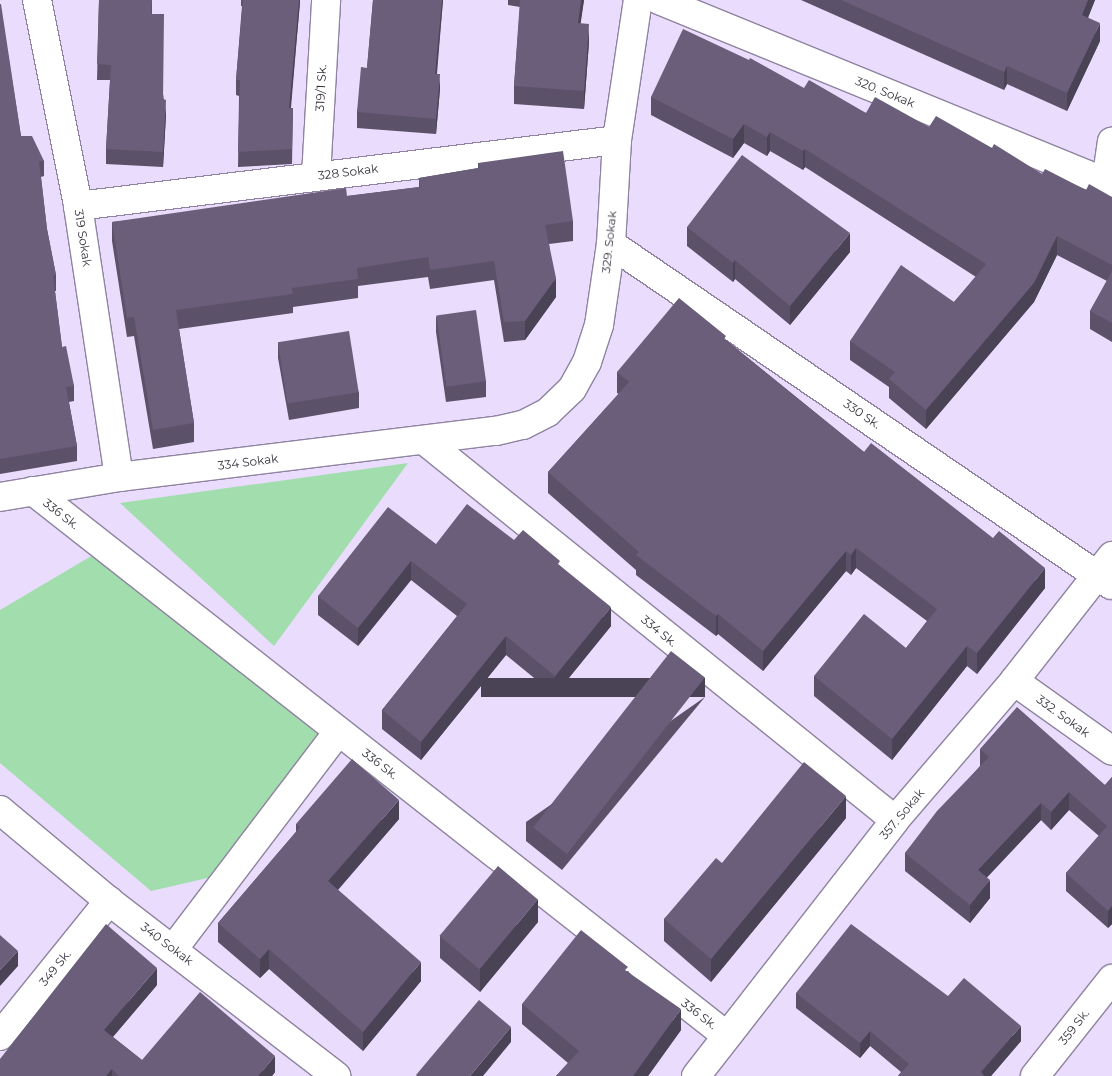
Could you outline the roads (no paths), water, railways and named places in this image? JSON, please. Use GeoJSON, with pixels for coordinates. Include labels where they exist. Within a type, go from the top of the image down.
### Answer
{"type":"FeatureCollection","features":[{"type":"Feature","properties":{"kind":"street","name":"319 Sokak"},"geometry":{"type":"LineString","coordinates":[[37,0],[78,206],[118,477]]}},
{"type":"Feature","properties":{"kind":"street","name":"319/1 Sk."},"geometry":{"type":"LineString","coordinates":[[316,176],[326,0]]}},
{"type":"Feature","properties":{"kind":"street","name":"329. Sokak"},"geometry":{"type":"LineString","coordinates":[[496,431],[522,425],[548,412],[572,389],[587,362],[599,325],[610,244],[617,140],[638,0]]}},
{"type":"Feature","properties":{"kind":"street","name":"320. Sokak"},"geometry":{"type":"LineString","coordinates":[[659,0],[1109,183]]}},
{"type":"Feature","properties":{"kind":"street","name":"328 Sokak"},"geometry":{"type":"LineString","coordinates":[[78,206],[617,140]]}},
{"type":"Feature","properties":{"kind":"street"},"geometry":{"type":"LineString","coordinates":[[1109,183],[1112,141]]}},
{"type":"Feature","properties":{"kind":"street","name":"330 Sk."},"geometry":{"type":"LineString","coordinates":[[610,244],[1107,572]]}},
{"type":"Feature","properties":{"kind":"street","name":"334 Sokak"},"geometry":{"type":"LineString","coordinates":[[0,497],[118,477],[496,431]]}},
{"type":"Feature","properties":{"kind":"street","name":"334 Sk."},"geometry":{"type":"LineString","coordinates":[[424,440],[895,820]]}},
{"type":"Feature","properties":{"kind":"street","name":"336 Sk."},"geometry":{"type":"LineString","coordinates":[[32,491],[728,1036]]}},
{"type":"Feature","properties":{"kind":"street","name":"357. Sokak"},"geometry":{"type":"LineString","coordinates":[[696,1076],[895,820],[1107,572]]}},
{"type":"Feature","properties":{"kind":"street","name":"332. Sokak"},"geometry":{"type":"LineString","coordinates":[[1014,681],[1112,751]]}},
{"type":"Feature","properties":{"kind":"street"},"geometry":{"type":"LineString","coordinates":[[174,948],[338,732]]}},
{"type":"Feature","properties":{"kind":"street","name":"340 Sokak"},"geometry":{"type":"LineString","coordinates":[[0,810],[109,901],[174,948],[330,1074]]}},
{"type":"Feature","properties":{"kind":"street","name":"349 Sk."},"geometry":{"type":"LineString","coordinates":[[0,1036],[109,901]]}},
{"type":"Feature","properties":{"kind":"street","name":"359 Sk."},"geometry":{"type":"LineString","coordinates":[[1035,1076],[1112,978]]}}]}
